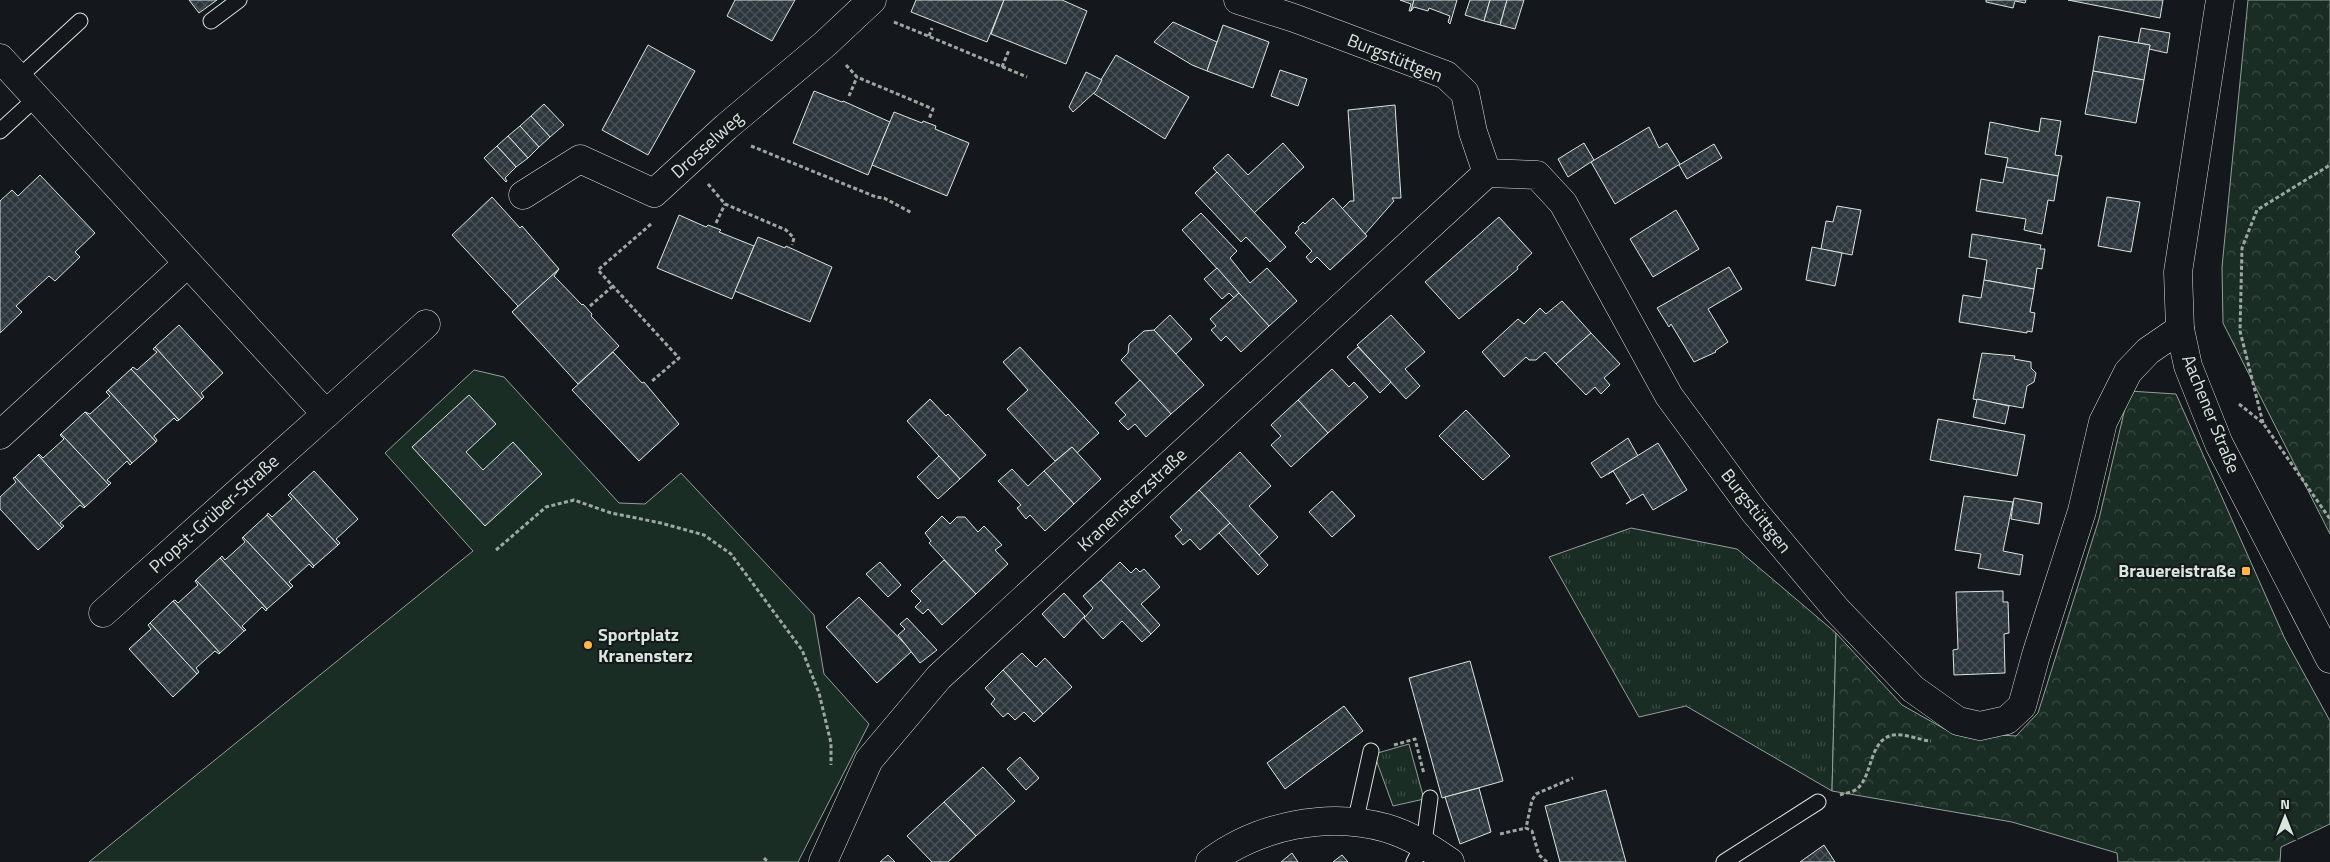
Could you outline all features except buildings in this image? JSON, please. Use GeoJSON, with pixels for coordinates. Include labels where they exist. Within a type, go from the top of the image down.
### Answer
{"type":"FeatureCollection","features":[{"type":"Feature","properties":{"kind":"street","name":"Burgstüttgen"},"geometry":{"type":"LineString","coordinates":[[1238,0],[1296,9],[1446,75],[1465,93],[1473,132],[1487,173],[1537,174],[1563,203],[1669,396],[1753,510],[1837,610],[1892,668],[1913,689],[1958,721],[1980,726],[2007,720],[2022,706],[2036,655],[2082,511],[2103,422],[2128,372],[2148,350],[2180,329]]}},
{"type":"Feature","properties":{"kind":"street","name":"Aachener Straße"},"geometry":{"type":"LineString","coordinates":[[2220,0],[2178,272],[2180,329],[2188,366],[2219,444],[2330,659]]}},
{"type":"Feature","properties":{"kind":"street","name":"Drosselweg"},"geometry":{"type":"LineString","coordinates":[[654,193],[726,127],[825,44],[870,3]]}},
{"type":"Feature","properties":{"kind":"street"},"geometry":{"type":"LineString","coordinates":[[0,58],[326,414]]}},
{"type":"Feature","properties":{"kind":"street"},"geometry":{"type":"LineString","coordinates":[[523,195],[580,159],[654,193]]}},
{"type":"Feature","properties":{"kind":"street","name":"Kranensterzstraße"},"geometry":{"type":"LineString","coordinates":[[822,862],[869,760],[939,678],[1487,173]]}},
{"type":"Feature","properties":{"kind":"street"},"geometry":{"type":"LineString","coordinates":[[0,435],[187,264]]}},
{"type":"Feature","properties":{"kind":"street","name":"Propst-Grüber-Straße"},"geometry":{"type":"LineString","coordinates":[[103,613],[426,324]]}},
{"type":"Feature","properties":{"kind":"street"},"geometry":{"type":"LineString","coordinates":[[1210,862],[1223,852],[1266,831],[1326,822],[1355,823],[1386,828],[1419,853],[1450,862]]}},
{"type":"Feature","properties":{"kind":"lane"},"geometry":{"type":"LineString","coordinates":[[211,21],[239,0]]}},
{"type":"Feature","properties":{"kind":"lane"},"geometry":{"type":"LineString","coordinates":[[18,78],[80,21]]}},
{"type":"Feature","properties":{"kind":"lane"},"geometry":{"type":"LineString","coordinates":[[0,131],[36,98]]}},
{"type":"Feature","properties":{"kind":"lane"},"geometry":{"type":"LineString","coordinates":[[1355,823],[1371,751]]}},
{"type":"Feature","properties":{"kind":"lane"},"geometry":{"type":"LineString","coordinates":[[1419,853],[1428,791]]}},
{"type":"Feature","properties":{"kind":"lane"},"geometry":{"type":"LineString","coordinates":[[1724,862],[1818,802]]}},
{"type":"Feature","properties":{"kind":"path"},"geometry":{"type":"LineString","coordinates":[[870,3],[885,18],[1027,77]]}},
{"type":"Feature","properties":{"kind":"path"},"geometry":{"type":"LineString","coordinates":[[929,36],[932,28]]}},
{"type":"Feature","properties":{"kind":"path"},"geometry":{"type":"LineString","coordinates":[[825,44],[857,77],[933,109],[929,120]]}},
{"type":"Feature","properties":{"kind":"path"},"geometry":{"type":"LineString","coordinates":[[1002,67],[1009,50]]}},
{"type":"Feature","properties":{"kind":"path"},"geometry":{"type":"LineString","coordinates":[[849,96],[857,77]]}},
{"type":"Feature","properties":{"kind":"path"},"geometry":{"type":"LineString","coordinates":[[726,127],[742,142],[876,197],[884,198],[912,213]]}},
{"type":"Feature","properties":{"kind":"path"},"geometry":{"type":"LineString","coordinates":[[688,162],[725,204],[786,230],[794,238],[792,245]]}},
{"type":"Feature","properties":{"kind":"path"},"geometry":{"type":"LineString","coordinates":[[2263,423],[2240,331],[2242,248],[2257,210],[2330,165]]}},
{"type":"Feature","properties":{"kind":"path"},"geometry":{"type":"LineString","coordinates":[[652,381],[679,358],[598,270],[659,216],[654,193]]}},
{"type":"Feature","properties":{"kind":"path"},"geometry":{"type":"LineString","coordinates":[[716,223],[725,204]]}},
{"type":"Feature","properties":{"kind":"path"},"geometry":{"type":"LineString","coordinates":[[590,306],[613,286]]}},
{"type":"Feature","properties":{"kind":"path"},"geometry":{"type":"LineString","coordinates":[[2233,400],[2263,423],[2330,519]]}},
{"type":"Feature","properties":{"kind":"path"},"geometry":{"type":"LineString","coordinates":[[496,550],[546,507],[574,500],[611,513],[661,523],[704,535],[731,554],[802,650],[819,693],[831,743],[831,771]]}},
{"type":"Feature","properties":{"kind":"path"},"geometry":{"type":"LineString","coordinates":[[1840,796],[1857,789],[1864,780],[1874,752],[1883,740],[1893,735],[1919,740]]}},
{"type":"Feature","properties":{"kind":"path"},"geometry":{"type":"LineString","coordinates":[[1371,751],[1415,739],[1428,791]]}},
{"type":"Feature","properties":{"kind":"path"},"geometry":{"type":"LineString","coordinates":[[1526,828],[1532,800],[1536,794],[1573,778]]}},
{"type":"Feature","properties":{"kind":"path"},"geometry":{"type":"LineString","coordinates":[[1500,834],[1526,828],[1532,831],[1539,855],[1547,862]]}},
{"type":"Feature","properties":{"kind":"path"},"geometry":{"type":"LineString","coordinates":[[764,858],[768,862]]}},
{"type":"Feature","properties":{"kind":"green space"},"geometry":{"type":"Polygon","coordinates":[[[2248,0],[2330,0],[2330,534],[2223,323],[2222,267],[2248,0]]]}},
{"type":"Feature","properties":{"kind":"green space","name":"Sportplatz Kranensterz"},"geometry":{"type":"Polygon","coordinates":[[[474,370],[504,377],[619,503],[645,504],[681,473],[814,615],[824,674],[869,724],[798,862],[89,862],[473,551],[385,453],[474,370]]]}},
{"type":"Feature","properties":{"kind":"green space"},"geometry":{"type":"Polygon","coordinates":[[[2129,391],[2176,394],[2285,639],[2330,721],[2330,824],[2281,847],[2280,862],[2118,862],[2117,853],[2012,822],[1832,791],[1836,633],[1902,705],[1950,732],[2016,736],[2038,713],[2099,519],[2129,391]]]}},
{"type":"Feature","properties":{"kind":"green space"},"geometry":{"type":"Polygon","coordinates":[[[1631,528],[1737,549],[1836,633],[1832,791],[1686,706],[1639,717],[1549,557],[1631,528]]]}},
{"type":"Feature","properties":{"kind":"green space"},"geometry":{"type":"Polygon","coordinates":[[[1409,744],[1424,799],[1393,806],[1374,754],[1409,744]]]}},
{"type":"Feature","properties":{"kind":"place","name":"Brauereistraße"},"geometry":{"type":"Point","coordinates":[2246,571]}},
{"type":"Feature","properties":{"kind":"place","name":"Sportplatz Kranensterz"},"geometry":{"type":"Point","coordinates":[588,645]}}]}
